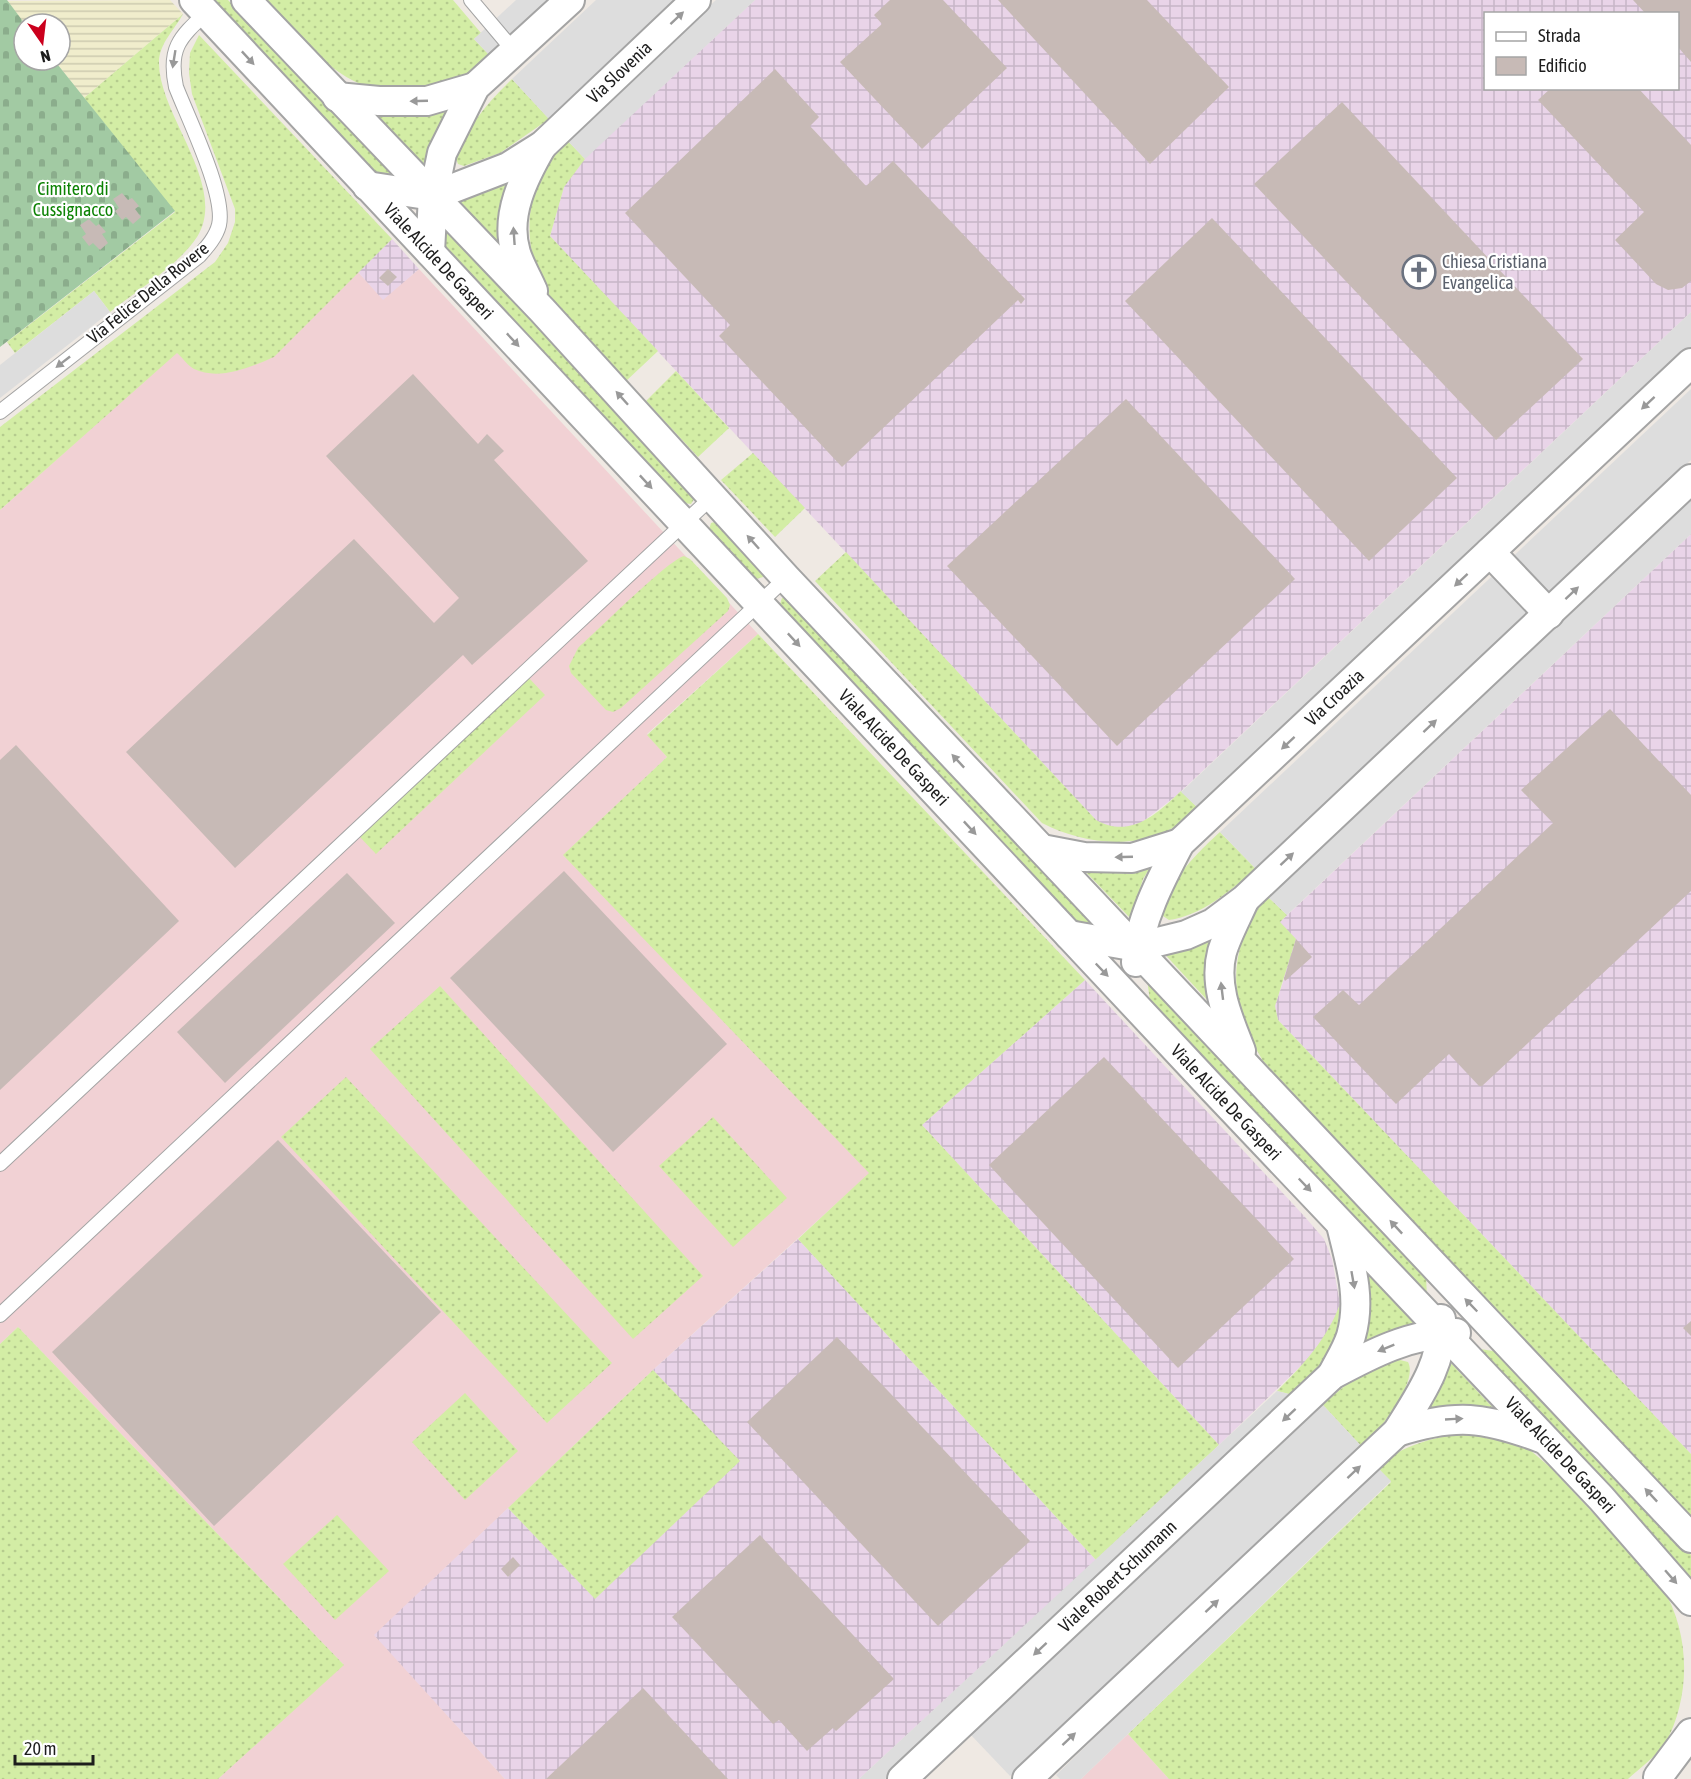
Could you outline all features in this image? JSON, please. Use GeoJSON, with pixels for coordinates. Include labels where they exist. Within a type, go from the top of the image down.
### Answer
{"type":"FeatureCollection","features":[{"type":"Feature","properties":{"kind":"street","name":"Viale Alcide De Gasperi"},"geometry":{"type":"LineString","coordinates":[[246,0],[542,310],[786,578],[1137,947],[1436,1270],[1691,1538]]}},
{"type":"Feature","properties":{"kind":"street"},"geometry":{"type":"LineString","coordinates":[[430,252],[433,196],[442,153],[476,87],[570,0]]}},
{"type":"Feature","properties":{"kind":"street","name":"Via Slovenia"},"geometry":{"type":"LineString","coordinates":[[367,186],[433,196],[508,167],[543,145],[696,0]]}},
{"type":"Feature","properties":{"kind":"street","name":"Viale Alcide De Gasperi"},"geometry":{"type":"LineString","coordinates":[[200,6],[1442,1333],[1547,1441],[1691,1601]]}},
{"type":"Feature","properties":{"kind":"street"},"geometry":{"type":"LineString","coordinates":[[337,97],[379,101],[427,101],[476,87]]}},
{"type":"Feature","properties":{"kind":"street","name":"Via Slovenia"},"geometry":{"type":"LineString","coordinates":[[542,310],[515,251],[514,224],[517,197],[543,145]]}},
{"type":"Feature","properties":{"kind":"street","name":"Via Croazia"},"geometry":{"type":"LineString","coordinates":[[1135,1005],[1137,947],[1163,876],[1180,843],[1691,363]]}},
{"type":"Feature","properties":{"kind":"street"},"geometry":{"type":"LineString","coordinates":[[1069,935],[1137,947],[1186,934],[1213,923],[1245,899],[1691,479]]}},
{"type":"Feature","properties":{"kind":"street"},"geometry":{"type":"LineString","coordinates":[[1490,552],[1549,614]]}},
{"type":"Feature","properties":{"kind":"street","name":"Via Croazia"},"geometry":{"type":"LineString","coordinates":[[1042,849],[1084,857],[1132,858],[1180,843]]}},
{"type":"Feature","properties":{"kind":"street"},"geometry":{"type":"LineString","coordinates":[[1245,899],[1221,953],[1220,979],[1223,1004],[1246,1066]]}},
{"type":"Feature","properties":{"kind":"street","name":"Viale Robert Schumann"},"geometry":{"type":"LineString","coordinates":[[1332,1375],[1351,1338],[1356,1310],[1355,1284],[1340,1222]]}},
{"type":"Feature","properties":{"kind":"street"},"geometry":{"type":"LineString","coordinates":[[1027,1779],[1397,1432],[1433,1369],[1442,1333],[1436,1270]]}},
{"type":"Feature","properties":{"kind":"street","name":"Viale Robert Schumann"},"geometry":{"type":"LineString","coordinates":[[902,1779],[1332,1375],[1401,1342],[1442,1333],[1473,1333],[1506,1341]]}},
{"type":"Feature","properties":{"kind":"street"},"geometry":{"type":"LineString","coordinates":[[1397,1432],[1426,1422],[1458,1418],[1507,1426],[1547,1441]]}},
{"type":"Feature","properties":{"kind":"street"},"geometry":{"type":"LineString","coordinates":[[1657,1778],[1691,1733]]}},
{"type":"Feature","properties":{"kind":"street"},"geometry":{"type":"LineString","coordinates":[[1657,1778],[1691,1747]]}},
{"type":"Feature","properties":{"kind":"lane"},"geometry":{"type":"LineString","coordinates":[[471,0],[514,51]]}},
{"type":"Feature","properties":{"kind":"lane","name":"Via Felice Della Rovere"},"geometry":{"type":"LineString","coordinates":[[0,412],[199,256],[213,240],[219,226],[218,198],[176,87],[172,70],[178,43],[200,6]]}},
{"type":"Feature","properties":{"kind":"lane"},"geometry":{"type":"LineString","coordinates":[[0,1164],[712,497]]}},
{"type":"Feature","properties":{"kind":"lane"},"geometry":{"type":"LineString","coordinates":[[0,1315],[761,604],[786,578]]}},
{"type":"Feature","properties":{"kind":"shaded area"},"geometry":{"type":"Polygon","coordinates":[[[170,0],[183,14],[84,98],[63,72],[72,72],[72,12],[15,12],[6,1],[170,0]]]}},
{"type":"Feature","properties":{"kind":"shaded area"},"geometry":{"type":"Polygon","coordinates":[[[516,0],[553,0],[492,58],[474,39],[516,0]]]}},
{"type":"Feature","properties":{"kind":"shaded area"},"geometry":{"type":"Polygon","coordinates":[[[596,0],[676,0],[549,119],[512,79],[596,0]]]}},
{"type":"Feature","properties":{"kind":"shaded area"},"geometry":{"type":"Polygon","coordinates":[[[716,0],[755,0],[585,159],[566,139],[716,0]]]}},
{"type":"Feature","properties":{"kind":"shaded area"},"geometry":{"type":"Polygon","coordinates":[[[755,0],[1691,0],[1691,312],[1176,796],[1141,823],[1123,829],[1109,828],[1096,820],[550,236],[564,187],[582,161],[755,0]]]}},
{"type":"Feature","properties":{"kind":"shaded area"},"geometry":{"type":"Polygon","coordinates":[[[392,239],[358,272],[383,299],[419,269],[758,634],[647,734],[667,757],[564,855],[870,1173],[653,1370],[375,1635],[505,1779],[218,1779],[343,1664],[18,1327],[0,1344],[0,510],[177,352],[392,239]]]}},
{"type":"Feature","properties":{"kind":"shaded area"},"geometry":{"type":"Polygon","coordinates":[[[392,239],[419,269],[383,300],[358,272],[392,239]]]}},
{"type":"Feature","properties":{"kind":"shaded area"},"geometry":{"type":"Polygon","coordinates":[[[94,291],[110,312],[0,398],[0,365],[94,291]]]}},
{"type":"Feature","properties":{"kind":"shaded area"},"geometry":{"type":"Polygon","coordinates":[[[1691,312],[1691,347],[1199,809],[1181,792],[1691,312]]]}},
{"type":"Feature","properties":{"kind":"shaded area"},"geometry":{"type":"Polygon","coordinates":[[[1691,389],[1691,460],[1256,869],[1220,832],[1691,389]]]}},
{"type":"Feature","properties":{"kind":"shaded area"},"geometry":{"type":"Polygon","coordinates":[[[1691,498],[1691,534],[1287,915],[1267,896],[1691,498]]]}},
{"type":"Feature","properties":{"kind":"shaded area"},"geometry":{"type":"Polygon","coordinates":[[[1691,534],[1691,1454],[1278,1020],[1275,1006],[1284,979],[1280,922],[1691,534]]]}},
{"type":"Feature","properties":{"kind":"shaded area"},"geometry":{"type":"Polygon","coordinates":[[[1085,980],[1305,1217],[1324,1239],[1332,1259],[1340,1304],[1331,1328],[1306,1361],[1219,1445],[922,1125],[1085,980]]]}},
{"type":"Feature","properties":{"kind":"shaded area"},"geometry":{"type":"Polygon","coordinates":[[[798,1239],[1096,1560],[859,1779],[505,1779],[374,1635],[508,1508],[595,1598],[739,1461],[653,1370],[798,1239]]]}},
{"type":"Feature","properties":{"kind":"shaded area"},"geometry":{"type":"Polygon","coordinates":[[[1277,1391],[1297,1396],[885,1779],[859,1779],[1277,1391]]]}},
{"type":"Feature","properties":{"kind":"shaded area"},"geometry":{"type":"Polygon","coordinates":[[[1323,1405],[1363,1448],[1010,1776],[970,1734],[1323,1405]]]}},
{"type":"Feature","properties":{"kind":"shaded area"},"geometry":{"type":"Polygon","coordinates":[[[1376,1466],[1391,1481],[1081,1779],[1060,1779],[1056,1775],[1376,1466]]]}},
{"type":"Feature","properties":{"kind":"shaded area"},"geometry":{"type":"Polygon","coordinates":[[[1128,1734],[1169,1779],[1081,1779],[1128,1734]]]}},
{"type":"Feature","properties":{"kind":"green space","name":"Cimitero di Cussignacco"},"geometry":{"type":"Polygon","coordinates":[[[0,0],[7,0],[16,12],[12,12],[12,72],[64,72],[175,211],[0,347],[0,0]]]}},
{"type":"Feature","properties":{"kind":"green space"},"geometry":{"type":"Polygon","coordinates":[[[208,0],[228,0],[394,176],[373,176],[208,0]]]}},
{"type":"Feature","properties":{"kind":"green space"},"geometry":{"type":"Polygon","coordinates":[[[266,0],[453,0],[481,33],[474,39],[492,58],[466,76],[438,86],[394,91],[380,90],[363,85],[331,67],[303,41],[266,0]]]}},
{"type":"Feature","properties":{"kind":"green space"},"geometry":{"type":"Polygon","coordinates":[[[183,14],[164,43],[159,62],[162,83],[169,105],[199,173],[204,196],[205,217],[197,237],[179,258],[110,312],[94,291],[15,353],[7,342],[175,212],[84,98],[183,14]]]}},
{"type":"Feature","properties":{"kind":"green space"},"geometry":{"type":"Polygon","coordinates":[[[199,35],[392,239],[274,357],[235,371],[214,374],[194,369],[177,353],[0,510],[0,427],[215,262],[228,243],[235,222],[235,209],[192,94],[189,73],[190,53],[199,35]]]}},
{"type":"Feature","properties":{"kind":"green space"},"geometry":{"type":"Polygon","coordinates":[[[512,79],[549,119],[500,153],[464,166],[458,164],[455,156],[473,124],[512,79]]]}},
{"type":"Feature","properties":{"kind":"green space"},"geometry":{"type":"Polygon","coordinates":[[[450,109],[428,172],[370,111],[400,115],[450,109]]]}},
{"type":"Feature","properties":{"kind":"green space"},"geometry":{"type":"Polygon","coordinates":[[[566,139],[585,159],[564,187],[550,236],[658,351],[625,382],[554,304],[544,288],[532,252],[530,213],[533,195],[539,177],[550,157],[566,139]]]}},
{"type":"Feature","properties":{"kind":"green space"},"geometry":{"type":"Polygon","coordinates":[[[509,180],[503,252],[452,198],[509,180]]]}},
{"type":"Feature","properties":{"kind":"green space"},"geometry":{"type":"Polygon","coordinates":[[[440,224],[692,493],[694,499],[691,504],[683,503],[439,246],[440,224]]]}},
{"type":"Feature","properties":{"kind":"green space"},"geometry":{"type":"Polygon","coordinates":[[[676,371],[729,428],[698,457],[646,401],[676,371]]]}},
{"type":"Feature","properties":{"kind":"green space"},"geometry":{"type":"Polygon","coordinates":[[[753,453],[805,508],[775,537],[721,480],[753,453]]]}},
{"type":"Feature","properties":{"kind":"green space"},"geometry":{"type":"Polygon","coordinates":[[[718,521],[762,569],[763,577],[753,580],[708,533],[711,523],[718,521]]]}},
{"type":"Feature","properties":{"kind":"green space"},"geometry":{"type":"Polygon","coordinates":[[[846,552],[1096,820],[1108,825],[1131,826],[1152,816],[1181,791],[1199,809],[1164,833],[1133,841],[1086,839],[1042,823],[815,581],[846,552]]]}},
{"type":"Feature","properties":{"kind":"green space"},"geometry":{"type":"Polygon","coordinates":[[[684,556],[690,559],[727,598],[730,605],[728,611],[621,708],[613,712],[606,710],[571,673],[569,666],[578,648],[648,583],[684,556]]]}},
{"type":"Feature","properties":{"kind":"green space"},"geometry":{"type":"Polygon","coordinates":[[[782,598],[790,598],[1099,927],[1078,924],[779,607],[782,598]]]}},
{"type":"Feature","properties":{"kind":"green space"},"geometry":{"type":"Polygon","coordinates":[[[758,634],[1085,980],[922,1125],[1219,1445],[1096,1560],[798,1239],[869,1173],[563,855],[667,757],[647,735],[758,634]]]}},
{"type":"Feature","properties":{"kind":"green space"},"geometry":{"type":"Polygon","coordinates":[[[527,676],[545,695],[376,854],[358,835],[527,676]]]}},
{"type":"Feature","properties":{"kind":"green space"},"geometry":{"type":"Polygon","coordinates":[[[1220,832],[1256,869],[1204,908],[1181,918],[1169,920],[1163,916],[1163,906],[1167,895],[1193,859],[1220,832]]]}},
{"type":"Feature","properties":{"kind":"green space"},"geometry":{"type":"Polygon","coordinates":[[[1153,863],[1143,879],[1131,919],[1080,866],[1153,863]]]}},
{"type":"Feature","properties":{"kind":"green space"},"geometry":{"type":"Polygon","coordinates":[[[1267,896],[1287,915],[1280,922],[1296,939],[1275,1006],[1278,1020],[1691,1454],[1691,1518],[1263,1061],[1251,1040],[1243,1018],[1236,977],[1238,957],[1244,937],[1253,917],[1267,896]]]}},
{"type":"Feature","properties":{"kind":"green space"},"geometry":{"type":"Polygon","coordinates":[[[1217,928],[1209,1002],[1159,948],[1217,928]]]}},
{"type":"Feature","properties":{"kind":"green space"},"geometry":{"type":"Polygon","coordinates":[[[1147,979],[1426,1274],[1427,1299],[1150,1001],[1147,979]]]}},
{"type":"Feature","properties":{"kind":"green space"},"geometry":{"type":"Polygon","coordinates":[[[440,986],[703,1276],[633,1339],[370,1049],[440,986]]]}},
{"type":"Feature","properties":{"kind":"green space"},"geometry":{"type":"Polygon","coordinates":[[[346,1077],[612,1363],[547,1423],[281,1137],[346,1077]]]}},
{"type":"Feature","properties":{"kind":"green space"},"geometry":{"type":"Polygon","coordinates":[[[713,1117],[787,1198],[733,1247],[659,1166],[713,1117]]]}},
{"type":"Feature","properties":{"kind":"green space"},"geometry":{"type":"Polygon","coordinates":[[[1368,1273],[1417,1326],[1390,1331],[1360,1344],[1369,1306],[1368,1273]]]}},
{"type":"Feature","properties":{"kind":"green space"},"geometry":{"type":"Polygon","coordinates":[[[1340,1304],[1333,1344],[1316,1375],[1297,1396],[1277,1391],[1314,1350],[1335,1317],[1340,1304]]]}},
{"type":"Feature","properties":{"kind":"green space"},"geometry":{"type":"Polygon","coordinates":[[[18,1327],[344,1665],[218,1779],[0,1779],[0,1344],[18,1327]]]}},
{"type":"Feature","properties":{"kind":"green space"},"geometry":{"type":"Polygon","coordinates":[[[1474,1348],[1493,1351],[1502,1356],[1691,1555],[1691,1579],[1474,1348]]]}},
{"type":"Feature","properties":{"kind":"green space"},"geometry":{"type":"Polygon","coordinates":[[[1446,1358],[1496,1411],[1460,1406],[1425,1411],[1446,1358]]]}},
{"type":"Feature","properties":{"kind":"green space"},"geometry":{"type":"Polygon","coordinates":[[[1400,1360],[1408,1362],[1410,1371],[1408,1382],[1395,1407],[1363,1448],[1323,1405],[1358,1376],[1378,1366],[1400,1360]]]}},
{"type":"Feature","properties":{"kind":"green space"},"geometry":{"type":"Polygon","coordinates":[[[653,1370],[740,1461],[595,1599],[508,1508],[653,1370]]]}},
{"type":"Feature","properties":{"kind":"green space"},"geometry":{"type":"Polygon","coordinates":[[[465,1393],[518,1451],[465,1500],[412,1442],[465,1393]]]}},
{"type":"Feature","properties":{"kind":"green space"},"geometry":{"type":"Polygon","coordinates":[[[1472,1433],[1503,1439],[1530,1450],[1551,1468],[1662,1587],[1672,1605],[1678,1625],[1683,1645],[1684,1666],[1680,1706],[1674,1726],[1661,1749],[1628,1779],[1169,1779],[1128,1734],[1391,1482],[1376,1466],[1398,1452],[1421,1442],[1472,1433]]]}},
{"type":"Feature","properties":{"kind":"green space"},"geometry":{"type":"Polygon","coordinates":[[[337,1515],[389,1571],[335,1620],[283,1564],[337,1515]]]}},
{"type":"Feature","properties":{"kind":"building"},"geometry":{"type":"Polygon","coordinates":[[[890,0],[943,0],[1007,68],[922,149],[840,62],[882,24],[874,15],[890,0]]]}},
{"type":"Feature","properties":{"kind":"building"},"geometry":{"type":"Polygon","coordinates":[[[998,0],[1147,0],[1229,87],[1150,164],[998,0]]]}},
{"type":"Feature","properties":{"kind":"building"},"geometry":{"type":"Polygon","coordinates":[[[1633,0],[1691,0],[1691,62],[1679,48],[1679,12],[1644,12],[1633,0]]]}},
{"type":"Feature","properties":{"kind":"building"},"geometry":{"type":"Polygon","coordinates":[[[775,69],[819,117],[810,126],[866,186],[893,161],[1025,299],[1021,304],[1018,300],[842,467],[719,336],[730,325],[625,213],[775,69]]]}},
{"type":"Feature","properties":{"kind":"building"},"geometry":{"type":"Polygon","coordinates":[[[1549,90],[1640,90],[1691,145],[1691,281],[1682,288],[1668,290],[1656,284],[1615,240],[1644,212],[1538,100],[1549,90]]]}},
{"type":"Feature","properties":{"kind":"building","name":"Chiesa Cristiana Evangelica"},"geometry":{"type":"Polygon","coordinates":[[[1342,102],[1583,359],[1496,440],[1254,184],[1342,102]]]}},
{"type":"Feature","properties":{"kind":"building"},"geometry":{"type":"Polygon","coordinates":[[[122,193],[128,200],[132,198],[139,206],[135,209],[141,217],[133,224],[126,217],[122,220],[115,211],[119,208],[113,199],[122,193]]]}},
{"type":"Feature","properties":{"kind":"building"},"geometry":{"type":"Polygon","coordinates":[[[1212,218],[1457,478],[1369,561],[1125,301],[1212,218]]]}},
{"type":"Feature","properties":{"kind":"building"},"geometry":{"type":"Polygon","coordinates":[[[89,219],[96,226],[99,224],[106,232],[102,234],[108,243],[100,250],[93,243],[89,246],[82,237],[86,234],[80,225],[89,219]]]}},
{"type":"Feature","properties":{"kind":"building"},"geometry":{"type":"Polygon","coordinates":[[[388,269],[397,277],[388,286],[379,278],[388,269]]]}},
{"type":"Feature","properties":{"kind":"building"},"geometry":{"type":"Polygon","coordinates":[[[413,374],[478,444],[487,434],[504,451],[494,460],[588,561],[472,665],[463,655],[235,868],[126,752],[354,539],[434,623],[459,598],[326,456],[413,374]]]}},
{"type":"Feature","properties":{"kind":"building"},"geometry":{"type":"Polygon","coordinates":[[[1126,399],[1295,579],[1117,746],[947,566],[1126,399]]]}},
{"type":"Feature","properties":{"kind":"building"},"geometry":{"type":"Polygon","coordinates":[[[1610,709],[1691,795],[1691,891],[1482,1086],[1479,1086],[1449,1054],[1396,1104],[1313,1017],[1343,990],[1359,1005],[1553,823],[1521,790],[1610,709]]]}},
{"type":"Feature","properties":{"kind":"building"},"geometry":{"type":"Polygon","coordinates":[[[16,745],[179,921],[0,1090],[0,760],[16,745]]]}},
{"type":"Feature","properties":{"kind":"building"},"geometry":{"type":"Polygon","coordinates":[[[564,871],[727,1044],[613,1152],[450,978],[564,871]]]}},
{"type":"Feature","properties":{"kind":"building"},"geometry":{"type":"Polygon","coordinates":[[[347,873],[395,923],[225,1083],[177,1032],[347,873]]]}},
{"type":"Feature","properties":{"kind":"building"},"geometry":{"type":"Polygon","coordinates":[[[1296,939],[1312,957],[1285,981],[1284,979],[1296,939]]]}},
{"type":"Feature","properties":{"kind":"building"},"geometry":{"type":"Polygon","coordinates":[[[1104,1057],[1294,1259],[1178,1368],[989,1165],[1104,1057]]]}},
{"type":"Feature","properties":{"kind":"building"},"geometry":{"type":"Polygon","coordinates":[[[278,1140],[441,1312],[214,1526],[52,1352],[278,1140]]]}},
{"type":"Feature","properties":{"kind":"building"},"geometry":{"type":"Polygon","coordinates":[[[1691,1321],[1691,1336],[1683,1328],[1691,1321]]]}},
{"type":"Feature","properties":{"kind":"building"},"geometry":{"type":"Polygon","coordinates":[[[837,1337],[1030,1541],[938,1626],[747,1422],[837,1337]]]}},
{"type":"Feature","properties":{"kind":"building"},"geometry":{"type":"Polygon","coordinates":[[[760,1535],[894,1679],[836,1731],[833,1728],[807,1751],[779,1720],[773,1724],[672,1617],[760,1535]]]}},
{"type":"Feature","properties":{"kind":"building"},"geometry":{"type":"Polygon","coordinates":[[[513,1557],[520,1565],[508,1577],[501,1569],[513,1557]]]}},
{"type":"Feature","properties":{"kind":"building"},"geometry":{"type":"Polygon","coordinates":[[[643,1688],[728,1779],[546,1779],[643,1688]]]}},
{"type":"Feature","properties":{"kind":"place","name":"Chiesa Cristiana Evangelica"},"geometry":{"type":"Point","coordinates":[1419,272]}}]}
